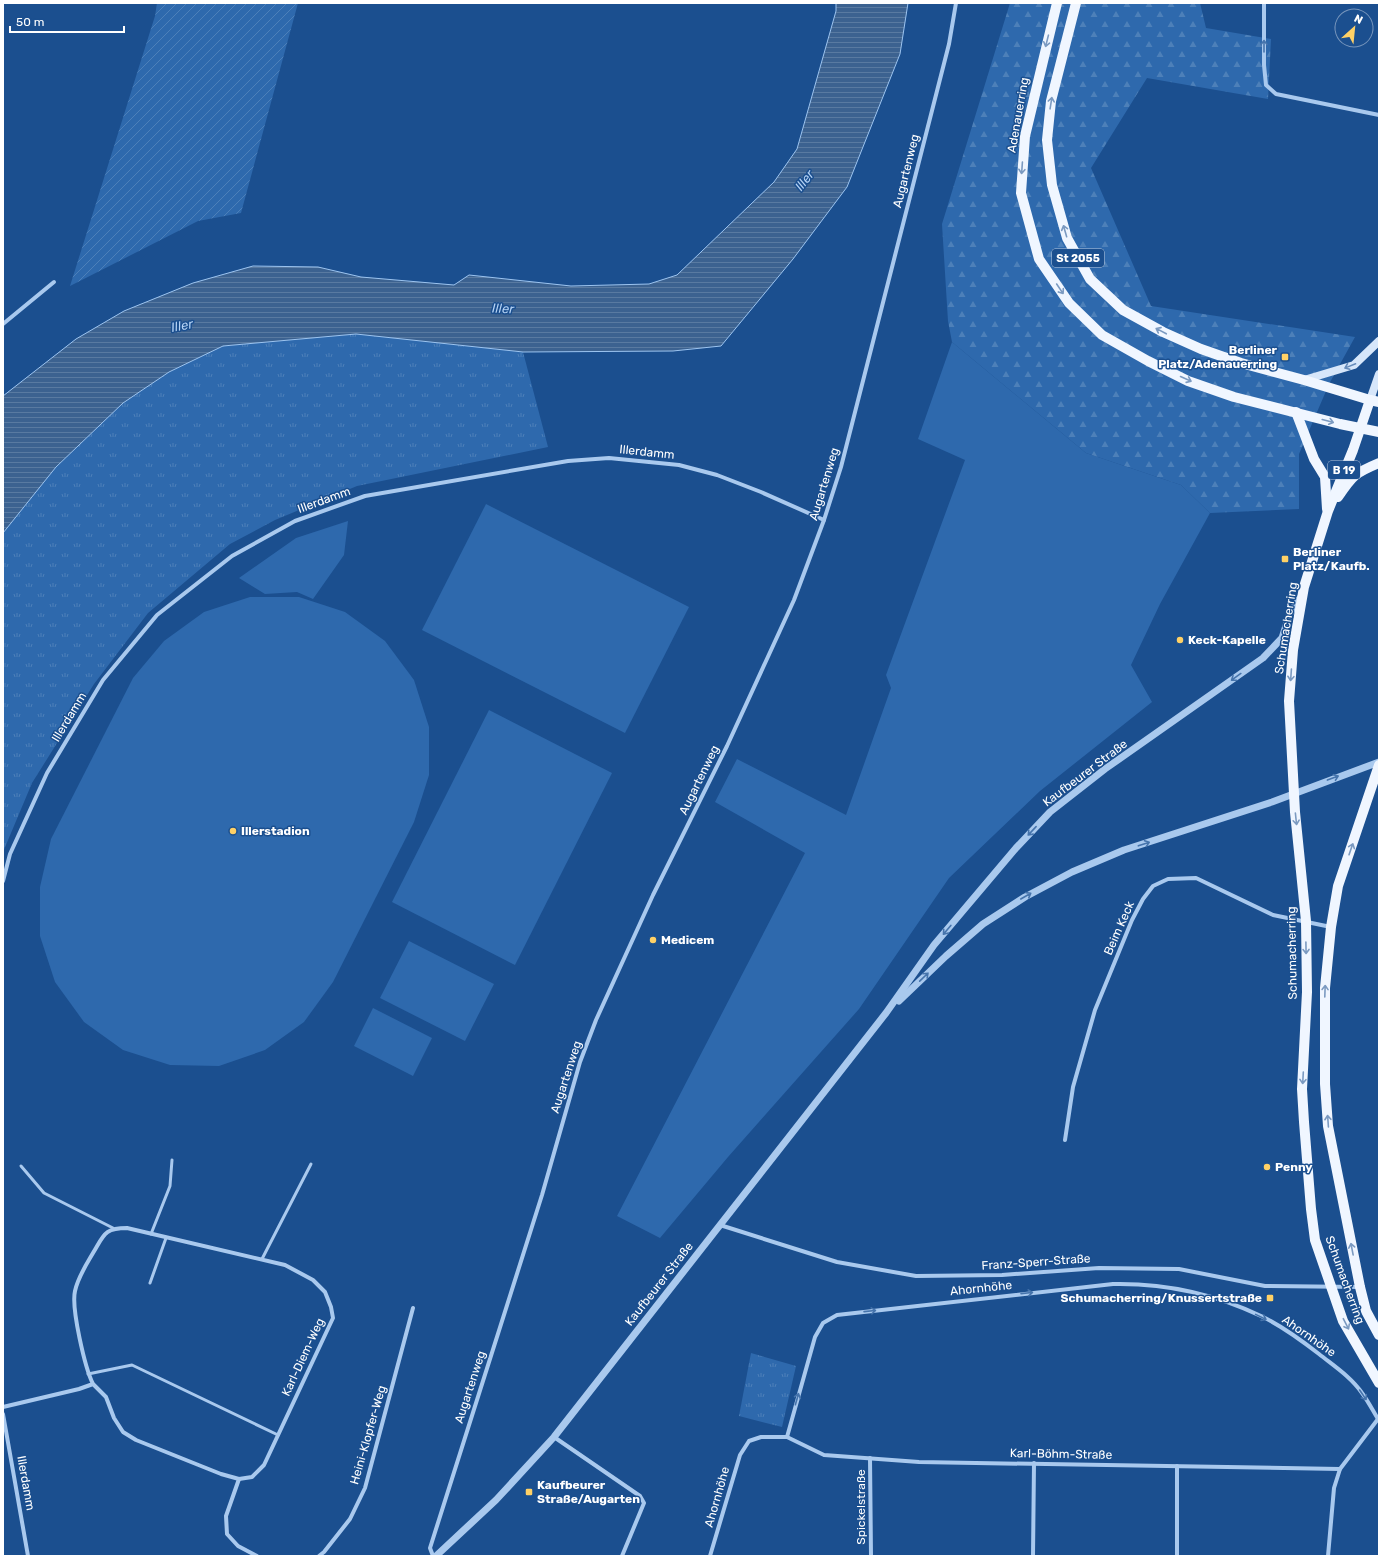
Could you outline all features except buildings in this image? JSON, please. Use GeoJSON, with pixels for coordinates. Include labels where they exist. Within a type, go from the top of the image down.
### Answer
{"type":"FeatureCollection","features":[{"type":"Feature","properties":{"kind":"main road","name":"Adenauerring"},"geometry":{"type":"LineString","coordinates":[[1057,3],[1025,136],[1021,193],[1039,259],[1069,303],[1102,335],[1148,361],[1188,381],[1234,397],[1360,429],[1379,432]]}},
{"type":"Feature","properties":{"kind":"main road","name":"St 2055"},"geometry":{"type":"LineString","coordinates":[[1076,3],[1051,102],[1047,140],[1052,185],[1067,238],[1090,279],[1123,310],[1163,332],[1201,349],[1241,364],[1304,380]]}},
{"type":"Feature","properties":{"kind":"main road"},"geometry":{"type":"LineString","coordinates":[[1304,380],[1354,365],[1379,341]]}},
{"type":"Feature","properties":{"kind":"main road","name":"B 19"},"geometry":{"type":"LineString","coordinates":[[1328,511],[1360,429],[1374,401],[1379,374]]}},
{"type":"Feature","properties":{"kind":"main road"},"geometry":{"type":"LineString","coordinates":[[1304,380],[1374,401]]}},
{"type":"Feature","properties":{"kind":"main road"},"geometry":{"type":"LineString","coordinates":[[1296,412],[1314,459],[1325,477],[1328,511]]}},
{"type":"Feature","properties":{"kind":"main road"},"geometry":{"type":"LineString","coordinates":[[1328,511],[1351,478],[1360,470],[1379,463]]}},
{"type":"Feature","properties":{"kind":"main road","name":"Schumacherring"},"geometry":{"type":"LineString","coordinates":[[1328,511],[1310,566],[1303,595],[1293,650],[1290,701],[1294,793],[1306,921],[1307,992],[1302,1089],[1315,1240],[1344,1321],[1379,1383]]}},
{"type":"Feature","properties":{"kind":"main road","name":"Schumacherring"},"geometry":{"type":"LineString","coordinates":[[1379,765],[1338,886],[1331,927],[1325,988],[1325,1084],[1328,1126],[1360,1287],[1366,1311],[1379,1335]]}},
{"type":"Feature","properties":{"kind":"street","name":"Augartenweg"},"geometry":{"type":"LineString","coordinates":[[435,1556],[430,1548],[542,1195],[583,1055],[596,1020],[653,895],[727,746],[794,600],[824,520],[841,467],[948,44],[956,3]]}},
{"type":"Feature","properties":{"kind":"street"},"geometry":{"type":"LineString","coordinates":[[1264,3],[1264,65],[1266,85],[1276,94],[1379,115]]}},
{"type":"Feature","properties":{"kind":"street"},"geometry":{"type":"LineString","coordinates":[[3,324],[54,282]]}},
{"type":"Feature","properties":{"kind":"street","name":"Illerdamm"},"geometry":{"type":"LineString","coordinates":[[3,881],[10,854],[47,773],[103,680],[157,615],[232,556],[294,521],[365,496],[568,461],[609,458],[679,465],[717,475],[761,492],[824,520]]}},
{"type":"Feature","properties":{"kind":"street","name":"Kaufbeurer Straße"},"geometry":{"type":"LineString","coordinates":[[435,1556],[496,1500],[554,1436],[886,1013],[934,945],[1016,848],[1050,812],[1105,769],[1263,658],[1282,638],[1290,613],[1303,595]]}},
{"type":"Feature","properties":{"kind":"street","name":"Kaufbeurer Straße"},"geometry":{"type":"LineString","coordinates":[[886,1013],[946,956],[983,924],[1025,897],[1072,872],[1124,850],[1272,802],[1379,762]]}},
{"type":"Feature","properties":{"kind":"street","name":"Beim Keck"},"geometry":{"type":"LineString","coordinates":[[1065,1140],[1073,1087],[1095,1010],[1132,920],[1143,899],[1154,886],[1168,879],[1196,878],[1273,915],[1331,927]]}},
{"type":"Feature","properties":{"kind":"street","name":"Franz-Sperr-Straße"},"geometry":{"type":"LineString","coordinates":[[720,1224],[837,1262],[916,1276],[1002,1275],[1099,1268],[1179,1269],[1266,1286],[1332,1288],[1360,1287]]}},
{"type":"Feature","properties":{"kind":"street"},"geometry":{"type":"LineString","coordinates":[[113,1228],[105,1234],[80,1276],[75,1292],[74,1304],[88,1374],[94,1384],[106,1397],[114,1418],[124,1432],[136,1440],[221,1474],[239,1479],[226,1516],[227,1534],[238,1546],[257,1556]]}},
{"type":"Feature","properties":{"kind":"street","name":"Karl-Diem-Weg"},"geometry":{"type":"LineString","coordinates":[[113,1228],[126,1228],[285,1265],[313,1280],[324,1292],[331,1306],[333,1318],[264,1465],[252,1477],[239,1479]]}},
{"type":"Feature","properties":{"kind":"street","name":"Ahornhöhe"},"geometry":{"type":"LineString","coordinates":[[710,1556],[740,1455],[750,1441],[760,1437],[787,1437],[815,1337],[823,1323],[837,1315],[1113,1284],[1138,1284],[1212,1296],[1261,1316],[1293,1335],[1342,1372],[1362,1393],[1378,1418]]}},
{"type":"Feature","properties":{"kind":"street","name":"Heini-Klopfer-Weg"},"geometry":{"type":"LineString","coordinates":[[319,1556],[324,1552],[350,1519],[365,1488],[413,1308]]}},
{"type":"Feature","properties":{"kind":"street"},"geometry":{"type":"LineString","coordinates":[[3,1407],[94,1384]]}},
{"type":"Feature","properties":{"kind":"street","name":"Illerdamm"},"geometry":{"type":"LineString","coordinates":[[3,1414],[28,1556]]}},
{"type":"Feature","properties":{"kind":"street"},"geometry":{"type":"LineString","coordinates":[[1328,1556],[1334,1488],[1340,1468],[1378,1418]]}},
{"type":"Feature","properties":{"kind":"street"},"geometry":{"type":"LineString","coordinates":[[554,1436],[640,1496],[644,1503],[622,1556]]}},
{"type":"Feature","properties":{"kind":"street","name":"Karl-Böhm-Straße"},"geometry":{"type":"LineString","coordinates":[[787,1437],[824,1455],[919,1462],[1340,1468]]}},
{"type":"Feature","properties":{"kind":"street","name":"Spickelstraße"},"geometry":{"type":"LineString","coordinates":[[870,1458],[871,1556]]}},
{"type":"Feature","properties":{"kind":"street"},"geometry":{"type":"LineString","coordinates":[[1033,1556],[1034,1463]]}},
{"type":"Feature","properties":{"kind":"street"},"geometry":{"type":"LineString","coordinates":[[1177,1466],[1177,1556]]}},
{"type":"Feature","properties":{"kind":"lane"},"geometry":{"type":"LineString","coordinates":[[151,1234],[170,1186],[172,1160]]}},
{"type":"Feature","properties":{"kind":"lane"},"geometry":{"type":"LineString","coordinates":[[262,1259],[311,1164]]}},
{"type":"Feature","properties":{"kind":"lane"},"geometry":{"type":"LineString","coordinates":[[20,1166],[44,1193],[113,1228]]}},
{"type":"Feature","properties":{"kind":"lane"},"geometry":{"type":"LineString","coordinates":[[150,1283],[166,1238]]}},
{"type":"Feature","properties":{"kind":"lane"},"geometry":{"type":"LineString","coordinates":[[88,1374],[132,1365],[278,1435]]}},
{"type":"Feature","properties":{"kind":"green space"},"geometry":{"type":"Polygon","coordinates":[[[157,3],[298,3],[241,213],[198,221],[70,286],[155,16],[157,3]]]}},
{"type":"Feature","properties":{"kind":"green space"},"geometry":{"type":"Polygon","coordinates":[[[1010,3],[1200,3],[1206,28],[1271,39],[1268,99],[1147,78],[1091,168],[1151,306],[1355,337],[1329,384],[1299,454],[1299,509],[1210,513],[1181,485],[1086,453],[952,342],[948,321],[942,224],[1010,3]]]}},
{"type":"Feature","properties":{"kind":"green space"},"geometry":{"type":"Polygon","coordinates":[[[356,334],[523,352],[548,447],[357,486],[275,520],[230,544],[148,613],[94,684],[32,783],[3,852],[3,533],[56,467],[123,403],[169,372],[223,346],[356,334]]]}},
{"type":"Feature","properties":{"kind":"green space"},"geometry":{"type":"Polygon","coordinates":[[[952,342],[1086,453],[1181,485],[1210,513],[1160,604],[1131,665],[1152,702],[1040,791],[949,878],[859,1009],[728,1157],[660,1238],[617,1216],[805,853],[715,802],[737,759],[846,815],[891,688],[886,675],[965,460],[918,439],[952,342]]]}},
{"type":"Feature","properties":{"kind":"green space"},"geometry":{"type":"Polygon","coordinates":[[[486,504],[689,607],[625,733],[422,630],[486,504]]]}},
{"type":"Feature","properties":{"kind":"green space"},"geometry":{"type":"Polygon","coordinates":[[[348,521],[344,555],[313,599],[297,592],[265,594],[239,578],[296,538],[348,521]]]}},
{"type":"Feature","properties":{"kind":"green space","name":"Illerstadion"},"geometry":{"type":"Polygon","coordinates":[[[250,597],[299,597],[345,612],[385,641],[414,680],[429,727],[429,775],[414,822],[333,982],[304,1022],[265,1050],[219,1066],[170,1065],[123,1050],[84,1022],[55,982],[40,936],[40,887],[51,839],[133,678],[164,641],[204,612],[250,597]]]}},
{"type":"Feature","properties":{"kind":"green space"},"geometry":{"type":"Polygon","coordinates":[[[489,710],[612,773],[515,965],[392,902],[489,710]]]}},
{"type":"Feature","properties":{"kind":"green space"},"geometry":{"type":"Polygon","coordinates":[[[409,941],[494,984],[465,1041],[380,998],[409,941]]]}},
{"type":"Feature","properties":{"kind":"green space"},"geometry":{"type":"Polygon","coordinates":[[[373,1008],[432,1038],[413,1076],[354,1046],[373,1008]]]}},
{"type":"Feature","properties":{"kind":"green space"},"geometry":{"type":"Polygon","coordinates":[[[751,1353],[796,1366],[782,1427],[739,1416],[751,1353]]]}},
{"type":"Feature","properties":{"kind":"water","name":"Iller"},"geometry":{"type":"Polygon","coordinates":[[[836,3],[908,3],[900,54],[847,187],[793,259],[721,346],[673,351],[523,352],[356,334],[223,346],[169,372],[123,403],[56,467],[3,533],[3,396],[76,339],[124,311],[193,283],[253,266],[318,267],[361,277],[454,285],[469,275],[571,286],[649,284],[677,275],[774,182],[797,149],[836,11],[836,3]]]}},
{"type":"Feature","properties":{"kind":"place","name":"Berliner Platz/Adenauerring"},"geometry":{"type":"Point","coordinates":[1285,357]}},
{"type":"Feature","properties":{"kind":"place","name":"Berliner Platz/Kaufb."},"geometry":{"type":"Point","coordinates":[1285,559]}},
{"type":"Feature","properties":{"kind":"place","name":"Keck-Kapelle"},"geometry":{"type":"Point","coordinates":[1180,640]}},
{"type":"Feature","properties":{"kind":"place","name":"Illerstadion"},"geometry":{"type":"Point","coordinates":[233,831]}},
{"type":"Feature","properties":{"kind":"place","name":"Medicem"},"geometry":{"type":"Point","coordinates":[653,940]}},
{"type":"Feature","properties":{"kind":"place","name":"Penny"},"geometry":{"type":"Point","coordinates":[1267,1167]}},
{"type":"Feature","properties":{"kind":"place","name":"Schumacherring/Knussertstraße"},"geometry":{"type":"Point","coordinates":[1270,1298]}},
{"type":"Feature","properties":{"kind":"place","name":"Kaufbeurer Straße/Augarten"},"geometry":{"type":"Point","coordinates":[529,1492]}}]}
